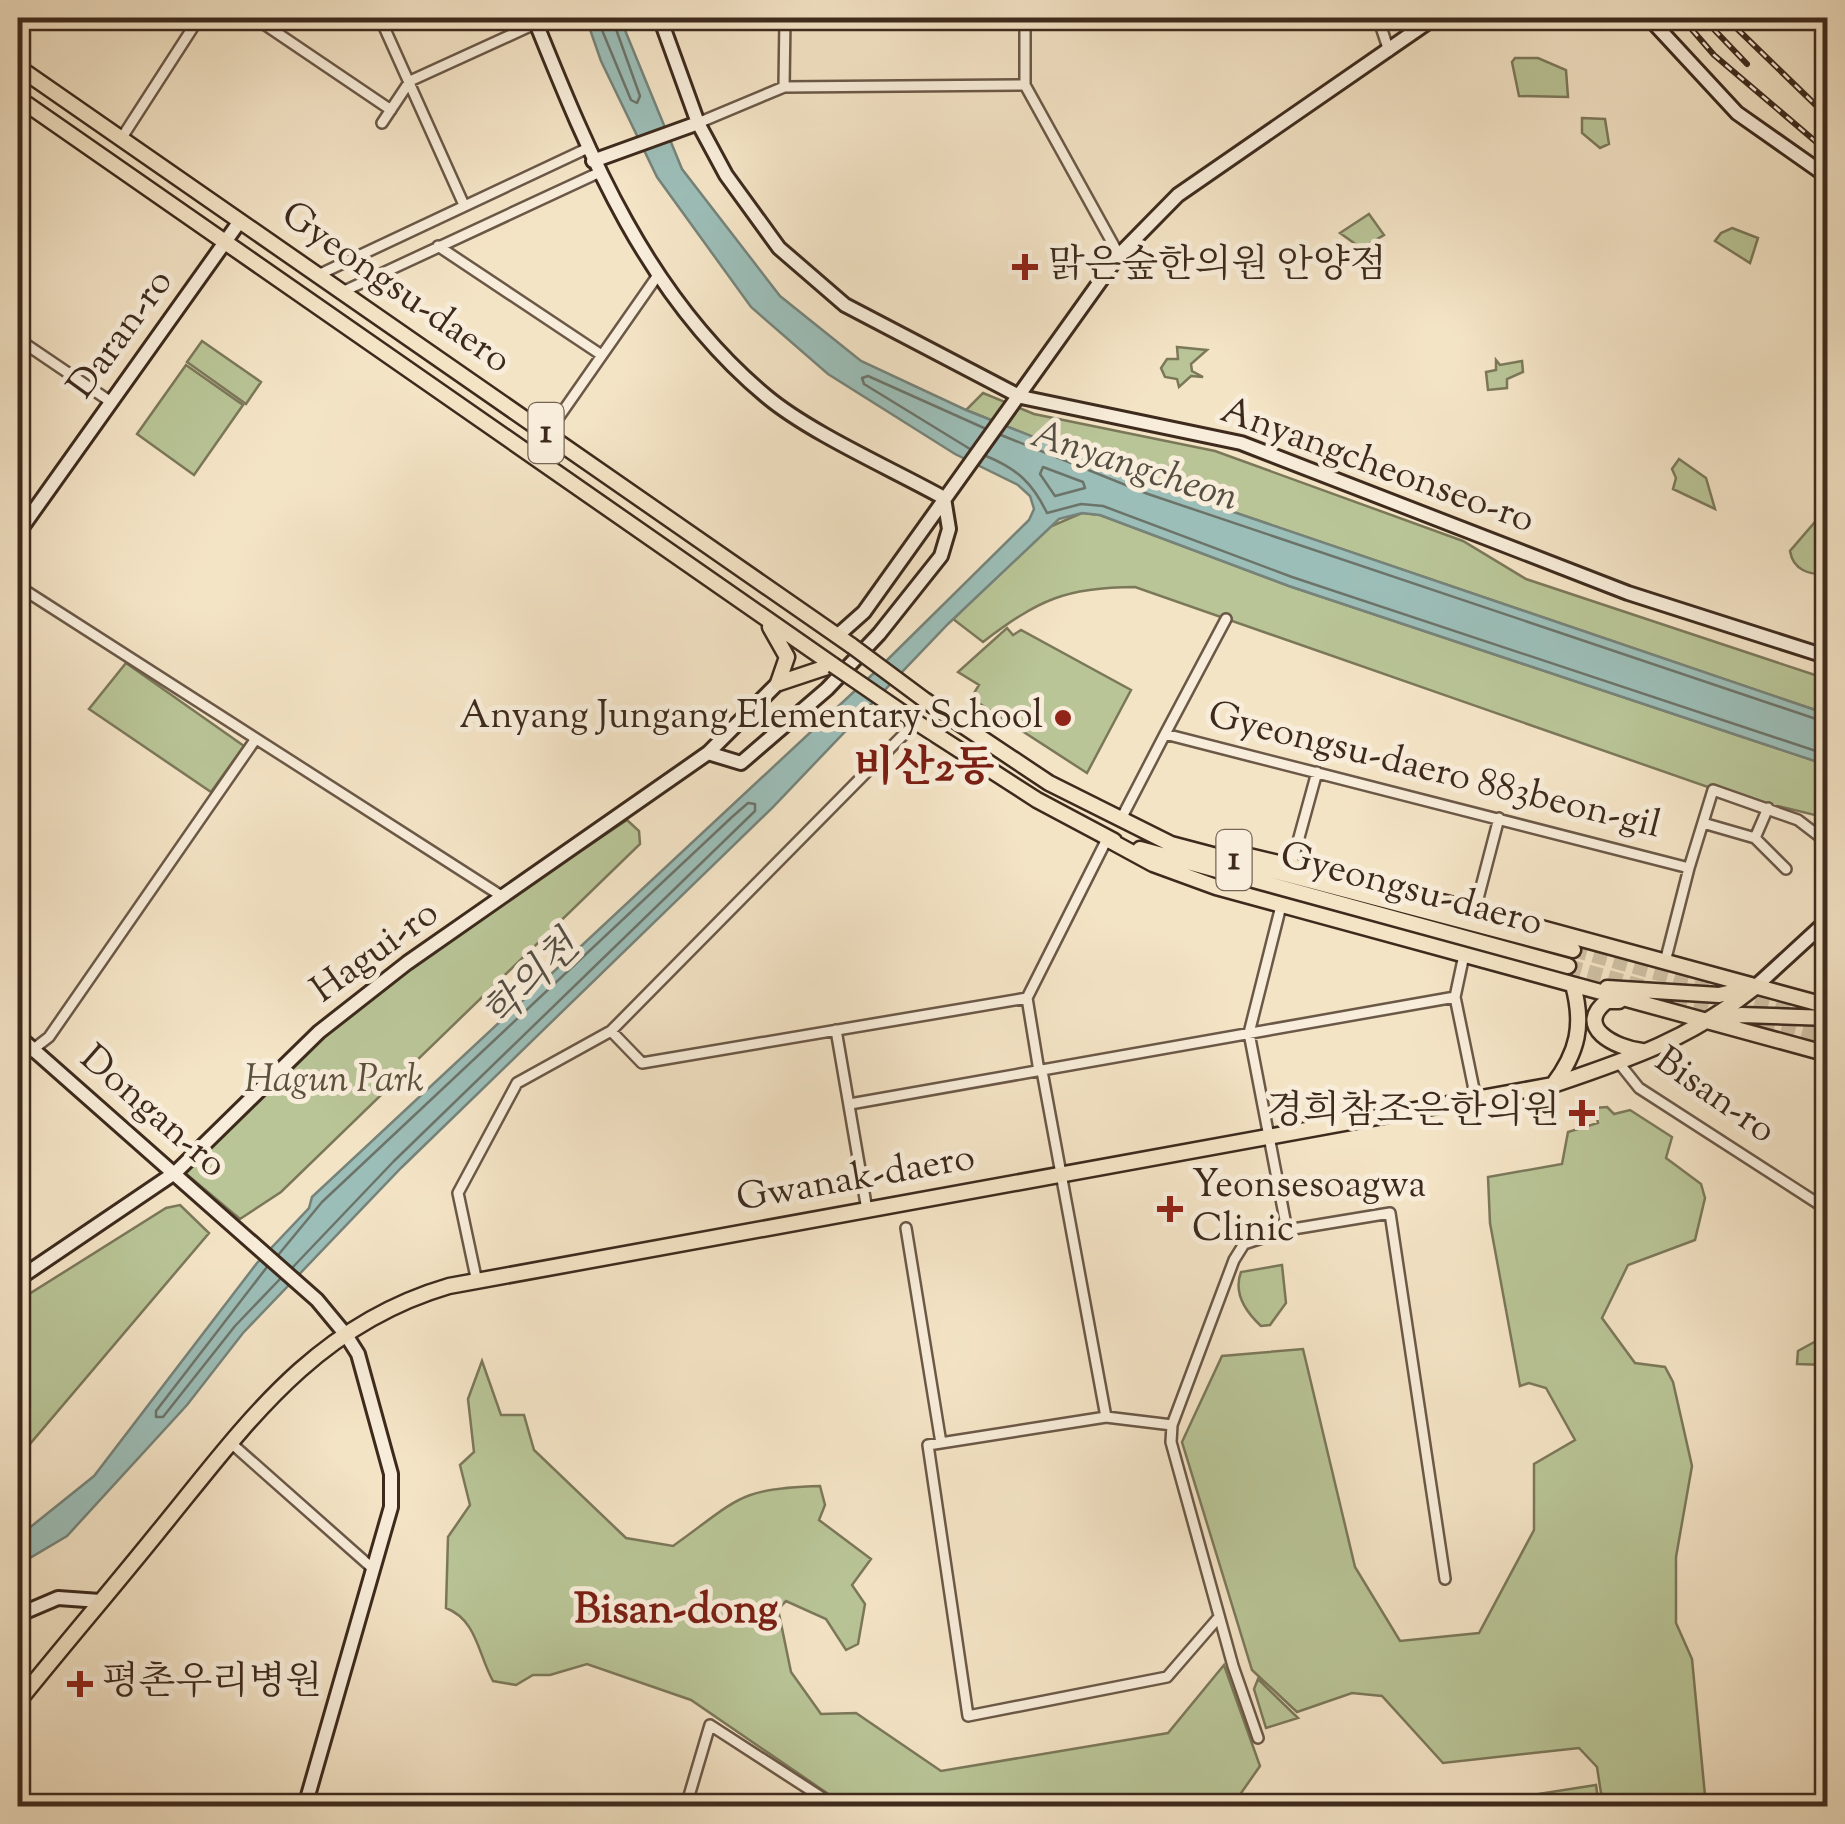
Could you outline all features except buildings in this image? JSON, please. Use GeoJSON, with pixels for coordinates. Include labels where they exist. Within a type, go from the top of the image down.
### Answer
{"type":"FeatureCollection","features":[{"type":"Feature","properties":{"kind":"main road","name":"Gyeongsu-daero"},"geometry":{"type":"LineString","coordinates":[[18,71],[121,138],[1049,783],[1119,822],[1172,844],[1572,950]]}},
{"type":"Feature","properties":{"kind":"main road","name":"Gyeongsu-daero"},"geometry":{"type":"LineString","coordinates":[[18,90],[114,163]]}},
{"type":"Feature","properties":{"kind":"main road","name":"Gyeongsu-daero"},"geometry":{"type":"LineString","coordinates":[[18,98],[833,665]]}},
{"type":"Feature","properties":{"kind":"main road"},"geometry":{"type":"LineString","coordinates":[[767,622],[787,657],[778,683]]}},
{"type":"Feature","properties":{"kind":"main road"},"geometry":{"type":"LineString","coordinates":[[778,683],[833,665]]}},
{"type":"Feature","properties":{"kind":"main road","name":"1"},"geometry":{"type":"LineString","coordinates":[[833,665],[916,722]]}},
{"type":"Feature","properties":{"kind":"main road","name":"Gyeongsu-daero"},"geometry":{"type":"LineString","coordinates":[[916,722],[1107,839],[1283,892],[1568,966]]}},
{"type":"Feature","properties":{"kind":"main road"},"geometry":{"type":"LineString","coordinates":[[1107,839],[1153,864],[1280,906],[1573,986],[1629,996],[1710,1023],[1828,1054]]}},
{"type":"Feature","properties":{"kind":"main road"},"geometry":{"type":"LineString","coordinates":[[1172,844],[1292,862],[1828,1006]]}},
{"type":"Feature","properties":{"kind":"main road"},"geometry":{"type":"LineString","coordinates":[[1629,996],[1666,980],[1664,963]]}},
{"type":"Feature","properties":{"kind":"main road"},"geometry":{"type":"LineString","coordinates":[[1553,1085],[1571,1061],[1580,1034],[1573,986]]}},
{"type":"Feature","properties":{"kind":"main road"},"geometry":{"type":"LineString","coordinates":[[1647,1052],[1618,1048],[1598,1032],[1594,1018],[1600,1006],[1608,1000],[1629,996],[1719,995],[1755,987]]}},
{"type":"Feature","properties":{"kind":"main road","name":"Gwanak-daero"},"geometry":{"type":"LineString","coordinates":[[18,1702],[286,1379],[346,1335],[408,1298],[1553,1085],[1647,1052],[1710,1023],[1755,987]]}},
{"type":"Feature","properties":{"kind":"main road"},"geometry":{"type":"LineString","coordinates":[[1710,1023],[1741,1015],[1828,1018]]}},
{"type":"Feature","properties":{"kind":"street"},"geometry":{"type":"LineString","coordinates":[[121,138],[199,18]]}},
{"type":"Feature","properties":{"kind":"street"},"geometry":{"type":"LineString","coordinates":[[256,18],[391,110]]}},
{"type":"Feature","properties":{"kind":"street"},"geometry":{"type":"LineString","coordinates":[[380,18],[464,205]]}},
{"type":"Feature","properties":{"kind":"street","name":"Anyangcheonseo-ro"},"geometry":{"type":"LineString","coordinates":[[660,18],[698,123],[726,174],[779,248],[845,305],[1016,402],[1242,443],[1628,593],[1828,657]]}},
{"type":"Feature","properties":{"kind":"street"},"geometry":{"type":"LineString","coordinates":[[784,87],[785,18]]}},
{"type":"Feature","properties":{"kind":"street"},"geometry":{"type":"LineString","coordinates":[[1025,18],[1024,85],[1120,254]]}},
{"type":"Feature","properties":{"kind":"street"},"geometry":{"type":"LineString","coordinates":[[1378,18],[1389,51]]}},
{"type":"Feature","properties":{"kind":"street"},"geometry":{"type":"LineString","coordinates":[[837,636],[864,612],[1120,254],[1178,195],[1434,18]]}},
{"type":"Feature","properties":{"kind":"street"},"geometry":{"type":"LineString","coordinates":[[1650,18],[1736,112],[1828,177]]}},
{"type":"Feature","properties":{"kind":"street"},"geometry":{"type":"LineString","coordinates":[[382,124],[410,80],[536,20],[593,161],[658,275],[698,327],[767,398],[948,492]]}},
{"type":"Feature","properties":{"kind":"street"},"geometry":{"type":"LineString","coordinates":[[318,275],[464,205],[698,123],[784,87],[1024,85]]}},
{"type":"Feature","properties":{"kind":"street"},"geometry":{"type":"LineString","coordinates":[[342,292],[438,246],[593,161]]}},
{"type":"Feature","properties":{"kind":"street","name":"Daran-ro"},"geometry":{"type":"LineString","coordinates":[[18,534],[240,221]]}},
{"type":"Feature","properties":{"kind":"street"},"geometry":{"type":"LineString","coordinates":[[438,246],[600,354]]}},
{"type":"Feature","properties":{"kind":"street"},"geometry":{"type":"LineString","coordinates":[[547,434],[658,275]]}},
{"type":"Feature","properties":{"kind":"street"},"geometry":{"type":"LineString","coordinates":[[18,339],[110,402]]}},
{"type":"Feature","properties":{"kind":"street"},"geometry":{"type":"LineString","coordinates":[[708,753],[742,762],[778,736],[879,634],[940,556],[949,529],[948,492]]}},
{"type":"Feature","properties":{"kind":"street"},"geometry":{"type":"LineString","coordinates":[[916,538],[935,544],[940,556]]}},
{"type":"Feature","properties":{"kind":"street"},"geometry":{"type":"LineString","coordinates":[[18,586],[505,898]]}},
{"type":"Feature","properties":{"kind":"street"},"geometry":{"type":"LineString","coordinates":[[1165,734],[1226,619]]}},
{"type":"Feature","properties":{"kind":"street","name":"Hagui-ro"},"geometry":{"type":"LineString","coordinates":[[18,1279],[176,1172],[320,1032],[407,963],[708,753],[778,683]]}},
{"type":"Feature","properties":{"kind":"street"},"geometry":{"type":"LineString","coordinates":[[478,1282],[458,1193],[517,1083],[611,1031],[916,722]]}},
{"type":"Feature","properties":{"kind":"street","name":"Gyeongsu-daero 883beon-gil"},"geometry":{"type":"LineString","coordinates":[[1119,822],[1165,734],[1500,818],[1689,868],[1664,963]]}},
{"type":"Feature","properties":{"kind":"street"},"geometry":{"type":"LineString","coordinates":[[18,1061],[50,1037],[255,740]]}},
{"type":"Feature","properties":{"kind":"street"},"geometry":{"type":"LineString","coordinates":[[1292,862],[1317,772]]}},
{"type":"Feature","properties":{"kind":"street"},"geometry":{"type":"LineString","coordinates":[[1689,868],[1713,790],[1798,820],[1828,843]]}},
{"type":"Feature","properties":{"kind":"street"},"geometry":{"type":"LineString","coordinates":[[1755,838],[1768,808]]}},
{"type":"Feature","properties":{"kind":"street"},"geometry":{"type":"LineString","coordinates":[[1475,910],[1500,818]]}},
{"type":"Feature","properties":{"kind":"street"},"geometry":{"type":"LineString","coordinates":[[1704,823],[1755,838],[1786,869]]}},
{"type":"Feature","properties":{"kind":"street"},"geometry":{"type":"LineString","coordinates":[[1106,1418],[1028,998],[1107,839]]}},
{"type":"Feature","properties":{"kind":"street"},"geometry":{"type":"LineString","coordinates":[[1280,906],[1249,1033],[1286,1230]]}},
{"type":"Feature","properties":{"kind":"street","name":"Gwanak-daero"},"geometry":{"type":"LineString","coordinates":[[1755,987],[1828,920]]}},
{"type":"Feature","properties":{"kind":"street"},"geometry":{"type":"LineString","coordinates":[[1464,955],[1455,996],[1476,1100]]}},
{"type":"Feature","properties":{"kind":"street"},"geometry":{"type":"LineString","coordinates":[[850,1104],[1455,996]]}},
{"type":"Feature","properties":{"kind":"street"},"geometry":{"type":"LineString","coordinates":[[611,1031],[642,1063],[1028,998]]}},
{"type":"Feature","properties":{"kind":"street"},"geometry":{"type":"LineString","coordinates":[[836,1030],[867,1210]]}},
{"type":"Feature","properties":{"kind":"street","name":"Dongan-ro"},"geometry":{"type":"LineString","coordinates":[[18,1036],[318,1300],[346,1335]]}},
{"type":"Feature","properties":{"kind":"street","name":"Bisan-ro"},"geometry":{"type":"LineString","coordinates":[[1619,1063],[1639,1088],[1828,1210]]}},
{"type":"Feature","properties":{"kind":"street"},"geometry":{"type":"LineString","coordinates":[[1258,1738],[1219,1617],[1171,1442],[1172,1425],[1234,1260],[1244,1244],[1286,1230],[1390,1213],[1445,1579]]}},
{"type":"Feature","properties":{"kind":"street"},"geometry":{"type":"LineString","coordinates":[[906,1228],[942,1443]]}},
{"type":"Feature","properties":{"kind":"street"},"geometry":{"type":"LineString","coordinates":[[305,1806],[390,1507],[391,1474],[358,1354],[346,1335]]}},
{"type":"Feature","properties":{"kind":"street"},"geometry":{"type":"LineString","coordinates":[[1172,1425],[1106,1418],[928,1445],[968,1716],[1167,1678],[1219,1617]]}},
{"type":"Feature","properties":{"kind":"street"},"geometry":{"type":"LineString","coordinates":[[232,1442],[371,1567]]}},
{"type":"Feature","properties":{"kind":"street"},"geometry":{"type":"LineString","coordinates":[[18,1616],[58,1598],[100,1602]]}},
{"type":"Feature","properties":{"kind":"street"},"geometry":{"type":"LineString","coordinates":[[686,1806],[710,1725],[836,1806]]}},
{"type":"Feature","properties":{"kind":"green space"},"geometry":{"type":"Polygon","coordinates":[[[1515,58],[1538,58],[1566,70],[1568,97],[1519,96],[1512,62],[1515,58]]]}},
{"type":"Feature","properties":{"kind":"green space"},"geometry":{"type":"Polygon","coordinates":[[[1582,118],[1605,119],[1609,144],[1600,148],[1582,133],[1582,118]]]}},
{"type":"Feature","properties":{"kind":"green space"},"geometry":{"type":"Polygon","coordinates":[[[1369,214],[1384,235],[1361,248],[1340,233],[1369,214]]]}},
{"type":"Feature","properties":{"kind":"green space"},"geometry":{"type":"Polygon","coordinates":[[[1732,228],[1758,238],[1750,263],[1715,241],[1732,228]]]}},
{"type":"Feature","properties":{"kind":"green space"},"geometry":{"type":"Polygon","coordinates":[[[202,341],[261,382],[246,404],[187,362],[202,341]]]}},
{"type":"Feature","properties":{"kind":"green space"},"geometry":{"type":"Polygon","coordinates":[[[1177,347],[1207,350],[1191,364],[1192,371],[1203,377],[1191,376],[1179,387],[1177,379],[1165,377],[1161,368],[1167,359],[1178,359],[1177,347]]]}},
{"type":"Feature","properties":{"kind":"green space"},"geometry":{"type":"Polygon","coordinates":[[[1496,360],[1500,365],[1522,361],[1523,372],[1507,379],[1507,388],[1488,390],[1486,372],[1496,370],[1496,360]]]}},
{"type":"Feature","properties":{"kind":"green space"},"geometry":{"type":"Polygon","coordinates":[[[186,365],[243,405],[194,475],[137,434],[186,365]]]}},
{"type":"Feature","properties":{"kind":"green space"},"geometry":{"type":"Polygon","coordinates":[[[983,393],[1034,414],[1215,451],[1463,541],[1526,579],[1827,679],[1827,714],[1151,484],[966,410],[983,393]]]}},
{"type":"Feature","properties":{"kind":"green space"},"geometry":{"type":"Polygon","coordinates":[[[1679,459],[1706,478],[1715,509],[1673,489],[1676,478],[1672,469],[1679,459]]]}},
{"type":"Feature","properties":{"kind":"green space"},"geometry":{"type":"Polygon","coordinates":[[[1827,508],[1827,573],[1814,574],[1799,567],[1790,551],[1827,508]]]}},
{"type":"Feature","properties":{"kind":"green space"},"geometry":{"type":"Polygon","coordinates":[[[1082,513],[1100,515],[1289,586],[1827,765],[1827,818],[1778,806],[1768,808],[1135,587],[1090,590],[1054,599],[1020,616],[983,642],[953,619],[1047,528],[1082,513]]]}},
{"type":"Feature","properties":{"kind":"green space"},"geometry":{"type":"Polygon","coordinates":[[[1007,628],[1013,635],[1021,630],[1131,690],[1087,773],[971,698],[979,685],[958,672],[1007,628]]]}},
{"type":"Feature","properties":{"kind":"green space"},"geometry":{"type":"Polygon","coordinates":[[[126,663],[244,746],[211,792],[89,709],[126,663]]]}},
{"type":"Feature","properties":{"kind":"green space","name":"Hagun Park"},"geometry":{"type":"Polygon","coordinates":[[[627,820],[639,831],[640,844],[281,1192],[240,1219],[184,1172],[310,1047],[410,966],[627,820]]]}},
{"type":"Feature","properties":{"kind":"green space"},"geometry":{"type":"Polygon","coordinates":[[[1607,1107],[1614,1114],[1630,1110],[1672,1137],[1666,1158],[1701,1184],[1705,1198],[1695,1240],[1628,1265],[1602,1318],[1635,1363],[1665,1367],[1673,1382],[1692,1466],[1676,1557],[1676,1623],[1692,1659],[1706,1806],[1603,1806],[1597,1767],[1579,1748],[1443,1763],[1382,1696],[1352,1693],[1297,1712],[1252,1670],[1182,1442],[1222,1356],[1303,1349],[1355,1567],[1400,1641],[1479,1633],[1534,1530],[1534,1464],[1575,1440],[1546,1388],[1529,1383],[1520,1386],[1490,1223],[1488,1177],[1562,1164],[1568,1132],[1598,1123],[1595,1108],[1607,1107]]]}},
{"type":"Feature","properties":{"kind":"green space"},"geometry":{"type":"Polygon","coordinates":[[[180,1205],[209,1233],[18,1458],[18,1301],[166,1208],[180,1205]]]}},
{"type":"Feature","properties":{"kind":"green space"},"geometry":{"type":"Polygon","coordinates":[[[1282,1265],[1286,1303],[1270,1325],[1261,1326],[1242,1302],[1241,1272],[1282,1265]]]}},
{"type":"Feature","properties":{"kind":"green space"},"geometry":{"type":"Polygon","coordinates":[[[1827,1335],[1827,1365],[1797,1364],[1798,1351],[1827,1335]]]}},
{"type":"Feature","properties":{"kind":"green space"},"geometry":{"type":"Polygon","coordinates":[[[482,1361],[501,1415],[524,1415],[534,1450],[626,1538],[673,1546],[726,1507],[754,1494],[820,1486],[825,1505],[819,1520],[871,1559],[852,1585],[865,1604],[858,1644],[846,1650],[826,1619],[786,1601],[778,1609],[791,1672],[821,1714],[856,1713],[941,1771],[1168,1733],[1224,1665],[1260,1766],[1232,1806],[846,1806],[691,1700],[587,1664],[550,1675],[533,1675],[516,1685],[493,1681],[471,1629],[446,1608],[448,1537],[470,1505],[460,1465],[474,1452],[468,1399],[482,1361]]]}},
{"type":"Feature","properties":{"kind":"green space"},"geometry":{"type":"Polygon","coordinates":[[[1258,1679],[1298,1718],[1266,1728],[1254,1689],[1258,1679]]]}},
{"type":"Feature","properties":{"kind":"green space"},"geometry":{"type":"Polygon","coordinates":[[[1596,1785],[1599,1806],[1462,1806],[1596,1785]]]}},
{"type":"Feature","properties":{"kind":"water"},"geometry":{"type":"Polygon","coordinates":[[[586,18],[620,18],[682,169],[780,296],[861,361],[966,410],[1151,484],[1827,714],[1827,765],[1289,586],[1100,515],[1082,513],[1059,519],[948,624],[772,808],[401,1168],[243,1333],[187,1405],[67,1536],[18,1565],[18,1537],[94,1476],[257,1263],[309,1208],[312,1197],[874,673],[1029,520],[1034,509],[1030,496],[1018,485],[955,454],[828,374],[751,307],[657,177],[601,61],[586,18]]]}},
{"type":"Feature","properties":{"kind":"tunnel"},"geometry":{"type":"LineString","coordinates":[[1573,950],[1807,1015]]}},
{"type":"Feature","properties":{"kind":"tunnel"},"geometry":{"type":"LineString","coordinates":[[1568,966],[1645,987]]}},
{"type":"Feature","properties":{"kind":"tunnel"},"geometry":{"type":"LineString","coordinates":[[1675,995],[1731,1011]]}},
{"type":"Feature","properties":{"kind":"tunnel"},"geometry":{"type":"LineString","coordinates":[[1762,1019],[1828,1037]]}},
{"type":"Feature","properties":{"kind":"railway"},"geometry":{"type":"LineString","coordinates":[[1682,18],[1714,55],[1828,152]]}},
{"type":"Feature","properties":{"kind":"railway"},"geometry":{"type":"LineString","coordinates":[[1703,18],[1747,64]]}},
{"type":"Feature","properties":{"kind":"railway"},"geometry":{"type":"LineString","coordinates":[[1726,18],[1828,117]]}},
{"type":"Feature","properties":{"kind":"place","name":"맑은숲한의원 안양점"},"geometry":{"type":"Point","coordinates":[1025,267]}},
{"type":"Feature","properties":{"kind":"place","name":"Anyang Jungang Elementary School"},"geometry":{"type":"Point","coordinates":[1063,718]}},
{"type":"Feature","properties":{"kind":"place","name":"경희참조은한의원"},"geometry":{"type":"Point","coordinates":[1582,1113]}},
{"type":"Feature","properties":{"kind":"place","name":"Yeonsesoagwa Clinic"},"geometry":{"type":"Point","coordinates":[1170,1209]}},
{"type":"Feature","properties":{"kind":"place","name":"평촌우리병원"},"geometry":{"type":"Point","coordinates":[80,1684]}},
{"type":"Feature","properties":{"kind":"district","name":"비산2동"},"geometry":{"type":"Point","coordinates":[924,770]}},
{"type":"Feature","properties":{"kind":"district","name":"Bisan-dong"},"geometry":{"type":"Point","coordinates":[676,1612]}},
{"type":"Feature","properties":{"kind":"water label","name":"Anyangcheon"},"geometry":{"type":"Point","coordinates":[1134,468]}},
{"type":"Feature","properties":{"kind":"water label","name":"학의천"},"geometry":{"type":"Point","coordinates":[533,982]}}]}
